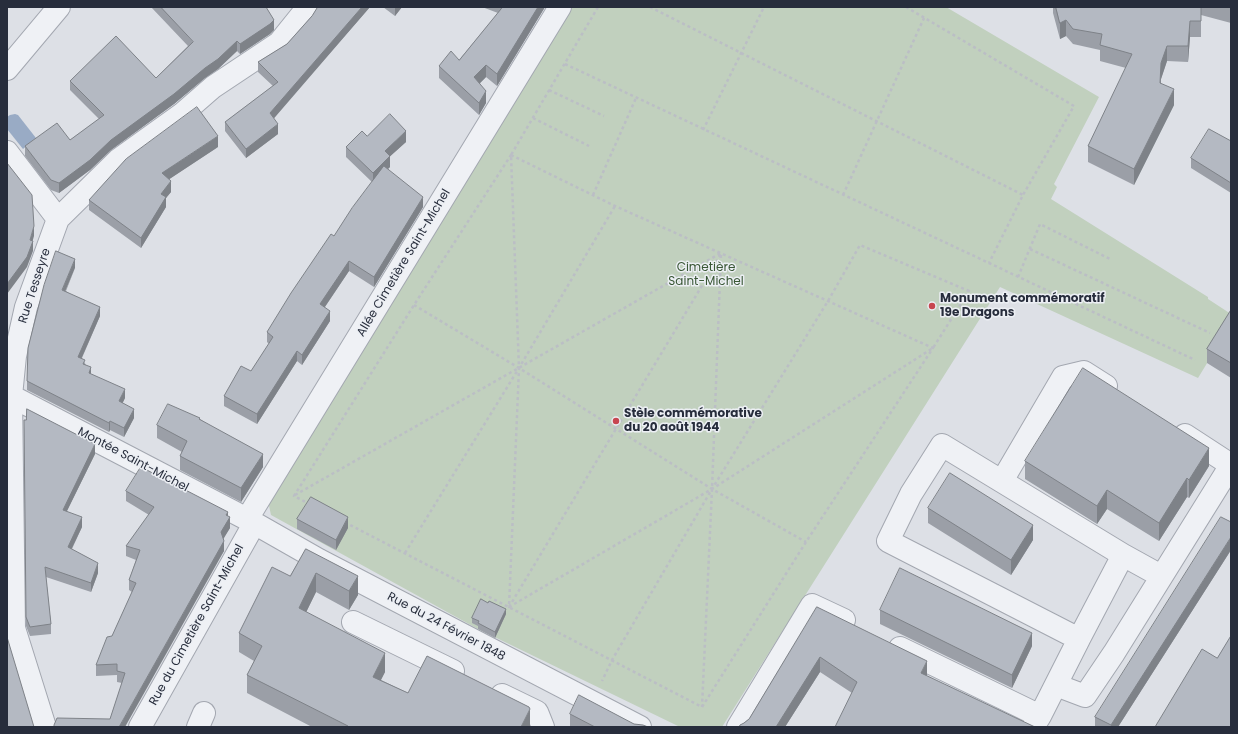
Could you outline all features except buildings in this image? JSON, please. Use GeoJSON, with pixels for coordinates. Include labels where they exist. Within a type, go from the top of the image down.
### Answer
{"type":"FeatureCollection","features":[{"type":"Feature","properties":{"kind":"street"},"geometry":{"type":"LineString","coordinates":[[7,69],[59,7]]}},
{"type":"Feature","properties":{"kind":"street","name":"Rue Tesseyre"},"geometry":{"type":"LineString","coordinates":[[45,727],[14,628],[9,398],[15,356],[26,307],[58,219],[118,160],[182,114],[213,87],[280,43],[308,7]]}},
{"type":"Feature","properties":{"kind":"street","name":"Allée Cimetière Saint-Michel"},"geometry":{"type":"LineString","coordinates":[[251,522],[560,7]]}},
{"type":"Feature","properties":{"kind":"street"},"geometry":{"type":"LineString","coordinates":[[7,152],[58,219]]}},
{"type":"Feature","properties":{"kind":"street"},"geometry":{"type":"LineString","coordinates":[[7,320],[26,307]]}},
{"type":"Feature","properties":{"kind":"street"},"geometry":{"type":"LineString","coordinates":[[1002,482],[1063,377],[1084,372],[1124,397]]}},
{"type":"Feature","properties":{"kind":"street","name":"Montée Saint-Michel"},"geometry":{"type":"LineString","coordinates":[[9,398],[251,522]]}},
{"type":"Feature","properties":{"kind":"street"},"geometry":{"type":"LineString","coordinates":[[1056,685],[1085,696],[1114,653],[1231,464],[1170,427]]}},
{"type":"Feature","properties":{"kind":"street"},"geometry":{"type":"LineString","coordinates":[[1079,639],[888,541],[911,494],[942,446],[1123,555],[1161,576]]}},
{"type":"Feature","properties":{"kind":"street","name":"Rue du 24 Février 1848"},"geometry":{"type":"LineString","coordinates":[[251,522],[319,560],[640,727]]}},
{"type":"Feature","properties":{"kind":"street","name":"Rue du Cimetière Saint-Michel"},"geometry":{"type":"LineString","coordinates":[[140,727],[251,522]]}},
{"type":"Feature","properties":{"kind":"street"},"geometry":{"type":"LineString","coordinates":[[883,639],[1036,721],[1123,555]]}},
{"type":"Feature","properties":{"kind":"street"},"geometry":{"type":"LineString","coordinates":[[738,727],[812,605],[862,629]]}},
{"type":"Feature","properties":{"kind":"street"},"geometry":{"type":"LineString","coordinates":[[353,622],[537,712],[543,727]]}},
{"type":"Feature","properties":{"kind":"path"},"geometry":{"type":"LineString","coordinates":[[294,496],[414,305],[511,156],[598,7]]}},
{"type":"Feature","properties":{"kind":"path"},"geometry":{"type":"LineString","coordinates":[[650,7],[1023,195]]}},
{"type":"Feature","properties":{"kind":"path"},"geometry":{"type":"LineString","coordinates":[[703,130],[764,7]]}},
{"type":"Feature","properties":{"kind":"path"},"geometry":{"type":"LineString","coordinates":[[906,7],[1074,106],[1023,195],[990,263]]}},
{"type":"Feature","properties":{"kind":"path"},"geometry":{"type":"LineString","coordinates":[[843,195],[924,18]]}},
{"type":"Feature","properties":{"kind":"path"},"geometry":{"type":"LineString","coordinates":[[564,64],[1195,360]]}},
{"type":"Feature","properties":{"kind":"path"},"geometry":{"type":"LineString","coordinates":[[549,90],[604,116]]}},
{"type":"Feature","properties":{"kind":"path"},"geometry":{"type":"LineString","coordinates":[[593,195],[636,98]]}},
{"type":"Feature","properties":{"kind":"path"},"geometry":{"type":"LineString","coordinates":[[533,118],[589,146]]}},
{"type":"Feature","properties":{"kind":"path"},"geometry":{"type":"LineString","coordinates":[[511,156],[615,206],[933,348]]}},
{"type":"Feature","properties":{"kind":"path"},"geometry":{"type":"LineString","coordinates":[[509,607],[519,368],[511,156]]}},
{"type":"Feature","properties":{"kind":"path"},"geometry":{"type":"LineString","coordinates":[[405,553],[519,368],[615,206]]}},
{"type":"Feature","properties":{"kind":"path"},"geometry":{"type":"LineString","coordinates":[[1018,277],[1040,224],[1112,260]]}},
{"type":"Feature","properties":{"kind":"path"},"geometry":{"type":"LineString","coordinates":[[592,703],[612,660],[712,489],[828,301],[860,245],[969,291],[806,542],[702,707]]}},
{"type":"Feature","properties":{"kind":"path"},"geometry":{"type":"LineString","coordinates":[[1030,249],[1210,333]]}},
{"type":"Feature","properties":{"kind":"path"},"geometry":{"type":"LineString","coordinates":[[294,496],[721,253]]}},
{"type":"Feature","properties":{"kind":"path"},"geometry":{"type":"LineString","coordinates":[[509,607],[721,253]]}},
{"type":"Feature","properties":{"kind":"path"},"geometry":{"type":"LineString","coordinates":[[702,707],[721,253]]}},
{"type":"Feature","properties":{"kind":"path"},"geometry":{"type":"LineString","coordinates":[[414,305],[519,368],[712,489],[806,542]]}},
{"type":"Feature","properties":{"kind":"path"},"geometry":{"type":"LineString","coordinates":[[509,607],[712,489],[933,348]]}},
{"type":"Feature","properties":{"kind":"path"},"geometry":{"type":"LineString","coordinates":[[294,496],[702,707]]}},
{"type":"Feature","properties":{"kind":"green space","name":"Cimetière Saint-Michel"},"geometry":{"type":"Polygon","coordinates":[[[572,7],[946,7],[1099,97],[1054,184],[1057,187],[1051,199],[1208,297],[1208,299],[1231,314],[1231,324],[1198,378],[1000,287],[722,727],[680,727],[478,629],[271,515],[268,501],[572,7]]]}},
{"type":"Feature","properties":{"kind":"water"},"geometry":{"type":"Polygon","coordinates":[[[15,114],[18,115],[36,138],[23,149],[7,129],[7,117],[15,114]]]}},
{"type":"Feature","properties":{"kind":"place","name":"Monument commémoratif 19e Dragons"},"geometry":{"type":"Point","coordinates":[932,306]}},
{"type":"Feature","properties":{"kind":"place","name":"Stèle commémorative du 20 août 1944"},"geometry":{"type":"Point","coordinates":[616,421]}}]}
